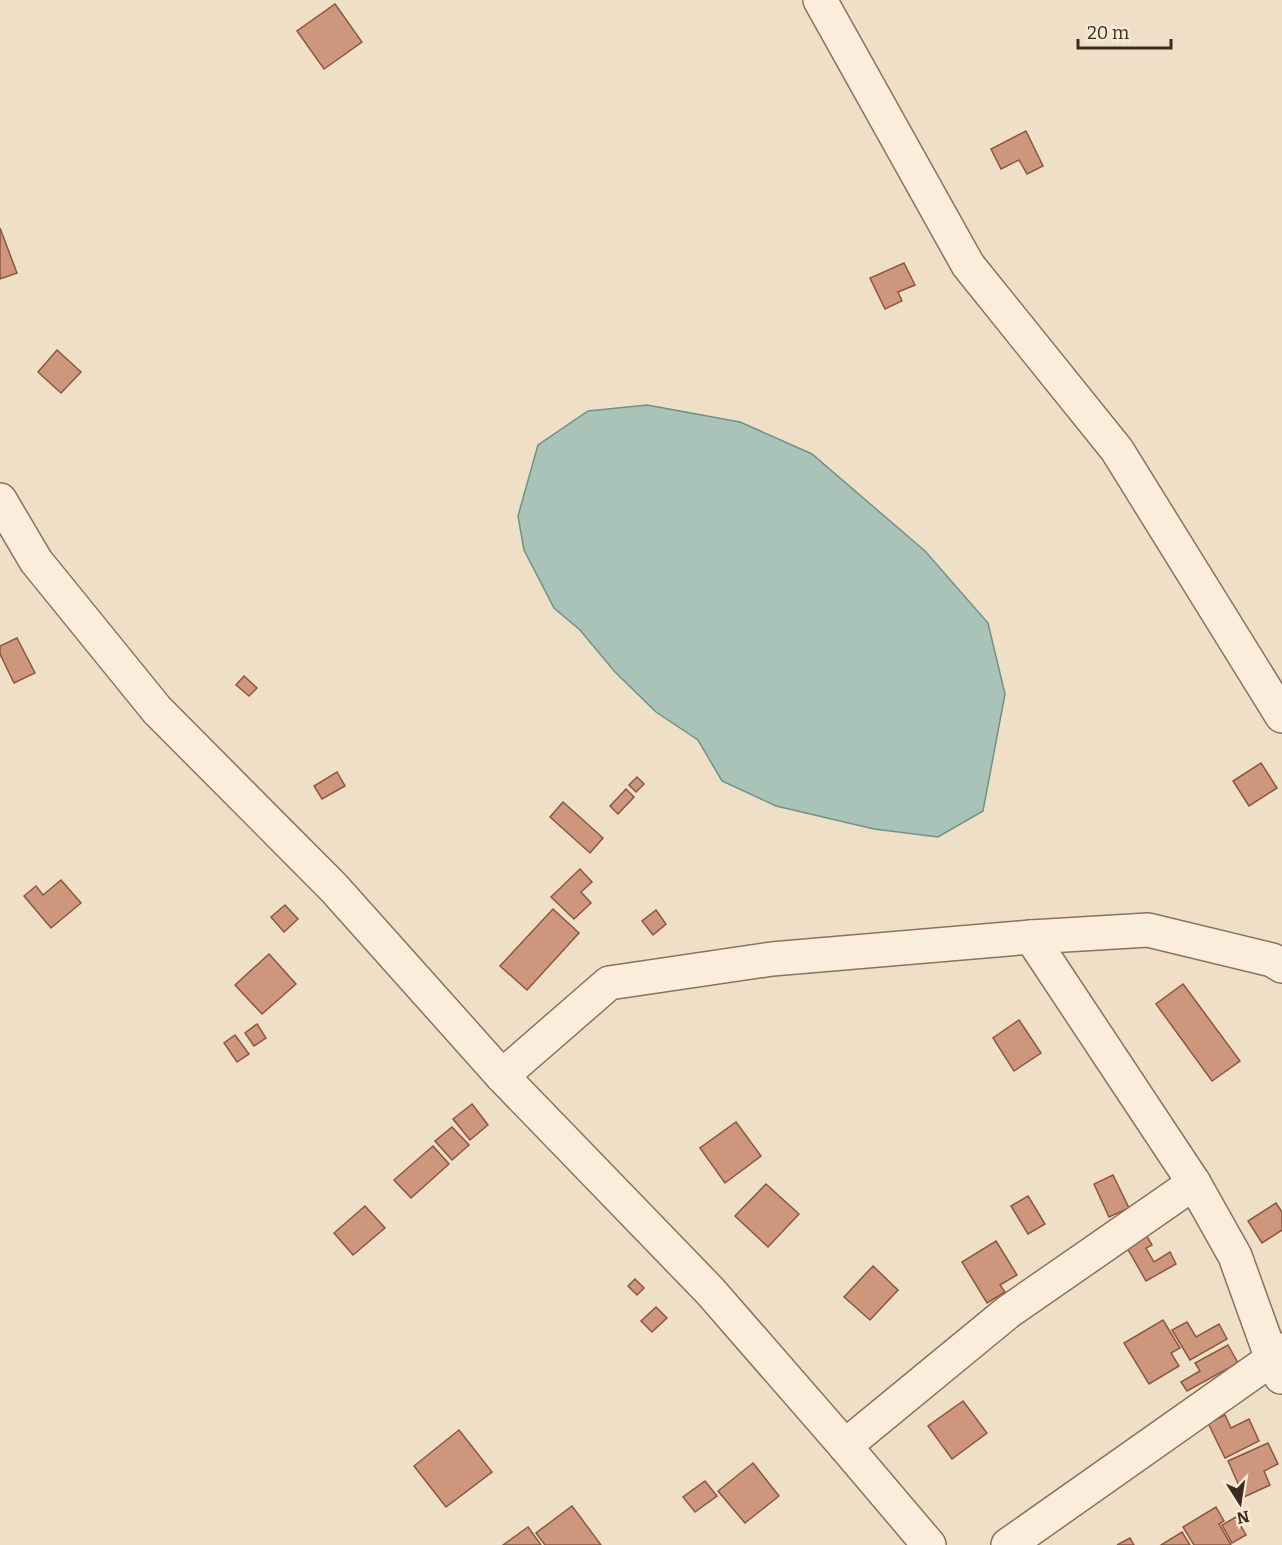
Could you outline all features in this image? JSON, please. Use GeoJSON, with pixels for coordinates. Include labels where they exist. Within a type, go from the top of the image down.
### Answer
{"type":"FeatureCollection","features":[{"type":"Feature","properties":{"kind":"street"},"geometry":{"type":"LineString","coordinates":[[819,0],[968,265],[1117,450],[1282,716]]}},
{"type":"Feature","properties":{"kind":"street"},"geometry":{"type":"LineString","coordinates":[[0,500],[36,561],[156,710],[334,888],[502,1076],[710,1291],[929,1545]]}},
{"type":"Feature","properties":{"kind":"street"},"geometry":{"type":"LineString","coordinates":[[0,552],[36,561]]}},
{"type":"Feature","properties":{"kind":"street"},"geometry":{"type":"LineString","coordinates":[[502,1076],[609,983],[772,959],[1031,937],[1148,930],[1272,960],[1282,966]]}},
{"type":"Feature","properties":{"kind":"street"},"geometry":{"type":"LineString","coordinates":[[1008,1545],[1279,1362],[1235,1256],[1194,1183],[1031,937]]}},
{"type":"Feature","properties":{"kind":"street"},"geometry":{"type":"LineString","coordinates":[[845,1446],[1008,1312],[1194,1183]]}},
{"type":"Feature","properties":{"kind":"shaded area"},"geometry":{"type":"Polygon","coordinates":[[[647,405],[740,422],[812,454],[925,551],[988,623],[1005,694],[983,811],[938,837],[874,829],[776,806],[722,781],[698,740],[656,712],[615,672],[580,630],[554,608],[524,550],[518,516],[538,445],[588,411],[647,405]]]}},
{"type":"Feature","properties":{"kind":"building"},"geometry":{"type":"Polygon","coordinates":[[[335,4],[362,42],[324,69],[297,31],[335,4]]]}},
{"type":"Feature","properties":{"kind":"building"},"geometry":{"type":"Polygon","coordinates":[[[1026,131],[1043,166],[1027,174],[1019,160],[1001,169],[991,149],[1026,131]]]}},
{"type":"Feature","properties":{"kind":"building"},"geometry":{"type":"Polygon","coordinates":[[[0,228],[17,273],[0,279],[0,228]]]}},
{"type":"Feature","properties":{"kind":"building"},"geometry":{"type":"Polygon","coordinates":[[[904,263],[915,285],[898,292],[902,301],[885,309],[870,278],[904,263]]]}},
{"type":"Feature","properties":{"kind":"building"},"geometry":{"type":"Polygon","coordinates":[[[57,350],[81,372],[61,393],[38,372],[57,350]]]}},
{"type":"Feature","properties":{"kind":"building"},"geometry":{"type":"Polygon","coordinates":[[[17,638],[35,673],[14,683],[0,654],[0,646],[17,638]]]}},
{"type":"Feature","properties":{"kind":"building"},"geometry":{"type":"Polygon","coordinates":[[[244,676],[257,688],[249,696],[236,685],[244,676]]]}},
{"type":"Feature","properties":{"kind":"building"},"geometry":{"type":"Polygon","coordinates":[[[1261,763],[1277,788],[1249,806],[1233,781],[1261,763]]]}},
{"type":"Feature","properties":{"kind":"building"},"geometry":{"type":"Polygon","coordinates":[[[337,772],[345,786],[322,799],[314,786],[337,772]]]}},
{"type":"Feature","properties":{"kind":"building"},"geometry":{"type":"Polygon","coordinates":[[[637,777],[644,784],[636,792],[629,785],[637,777]]]}},
{"type":"Feature","properties":{"kind":"building"},"geometry":{"type":"Polygon","coordinates":[[[626,789],[634,797],[618,814],[610,806],[626,789]]]}},
{"type":"Feature","properties":{"kind":"building"},"geometry":{"type":"Polygon","coordinates":[[[563,802],[603,838],[590,853],[550,817],[563,802]]]}},
{"type":"Feature","properties":{"kind":"building"},"geometry":{"type":"Polygon","coordinates":[[[580,869],[592,882],[581,892],[591,903],[574,919],[551,897],[580,869]]]}},
{"type":"Feature","properties":{"kind":"building"},"geometry":{"type":"Polygon","coordinates":[[[61,880],[81,903],[51,928],[24,896],[36,886],[43,895],[61,880]]]}},
{"type":"Feature","properties":{"kind":"building"},"geometry":{"type":"Polygon","coordinates":[[[285,905],[298,919],[284,932],[271,917],[285,905]]]}},
{"type":"Feature","properties":{"kind":"building"},"geometry":{"type":"Polygon","coordinates":[[[553,909],[579,933],[527,990],[500,966],[553,909]]]}},
{"type":"Feature","properties":{"kind":"building"},"geometry":{"type":"Polygon","coordinates":[[[656,910],[666,924],[653,935],[642,921],[656,910]]]}},
{"type":"Feature","properties":{"kind":"building"},"geometry":{"type":"Polygon","coordinates":[[[269,954],[296,984],[262,1014],[235,985],[269,954]]]}},
{"type":"Feature","properties":{"kind":"building"},"geometry":{"type":"Polygon","coordinates":[[[1183,984],[1240,1061],[1212,1081],[1156,1004],[1183,984]]]}},
{"type":"Feature","properties":{"kind":"building"},"geometry":{"type":"Polygon","coordinates":[[[1019,1020],[1041,1053],[1014,1071],[993,1038],[1019,1020]]]}},
{"type":"Feature","properties":{"kind":"building"},"geometry":{"type":"Polygon","coordinates":[[[257,1024],[266,1038],[254,1046],[245,1033],[257,1024]]]}},
{"type":"Feature","properties":{"kind":"building"},"geometry":{"type":"Polygon","coordinates":[[[235,1035],[249,1054],[237,1062],[224,1043],[235,1035]]]}},
{"type":"Feature","properties":{"kind":"building"},"geometry":{"type":"Polygon","coordinates":[[[472,1104],[488,1125],[470,1140],[453,1119],[472,1104]]]}},
{"type":"Feature","properties":{"kind":"building"},"geometry":{"type":"Polygon","coordinates":[[[736,1122],[761,1156],[725,1183],[700,1148],[736,1122]]]}},
{"type":"Feature","properties":{"kind":"building"},"geometry":{"type":"Polygon","coordinates":[[[452,1127],[469,1145],[452,1160],[435,1141],[452,1127]]]}},
{"type":"Feature","properties":{"kind":"building"},"geometry":{"type":"Polygon","coordinates":[[[433,1146],[449,1164],[411,1198],[394,1180],[433,1146]]]}},
{"type":"Feature","properties":{"kind":"building"},"geometry":{"type":"Polygon","coordinates":[[[1113,1175],[1129,1208],[1109,1217],[1094,1184],[1113,1175]]]}},
{"type":"Feature","properties":{"kind":"building"},"geometry":{"type":"Polygon","coordinates":[[[766,1184],[799,1214],[768,1247],[735,1216],[766,1184]]]}},
{"type":"Feature","properties":{"kind":"building"},"geometry":{"type":"Polygon","coordinates":[[[1028,1196],[1045,1224],[1028,1234],[1011,1206],[1028,1196]]]}},
{"type":"Feature","properties":{"kind":"building"},"geometry":{"type":"Polygon","coordinates":[[[1276,1203],[1282,1212],[1282,1230],[1262,1243],[1248,1221],[1276,1203]]]}},
{"type":"Feature","properties":{"kind":"building"},"geometry":{"type":"Polygon","coordinates":[[[365,1206],[385,1228],[353,1255],[334,1233],[365,1206]]]}},
{"type":"Feature","properties":{"kind":"building"},"geometry":{"type":"Polygon","coordinates":[[[1142,1228],[1152,1245],[1146,1248],[1154,1262],[1170,1252],[1176,1264],[1146,1281],[1122,1239],[1142,1228]]]}},
{"type":"Feature","properties":{"kind":"building"},"geometry":{"type":"Polygon","coordinates":[[[996,1241],[1017,1275],[1000,1285],[1005,1292],[987,1303],[962,1262],[996,1241]]]}},
{"type":"Feature","properties":{"kind":"building"},"geometry":{"type":"Polygon","coordinates":[[[873,1266],[898,1290],[870,1320],[844,1297],[873,1266]]]}},
{"type":"Feature","properties":{"kind":"building"},"geometry":{"type":"Polygon","coordinates":[[[635,1279],[644,1288],[637,1295],[628,1286],[635,1279]]]}},
{"type":"Feature","properties":{"kind":"building"},"geometry":{"type":"Polygon","coordinates":[[[656,1307],[667,1318],[652,1332],[641,1321],[656,1307]]]}},
{"type":"Feature","properties":{"kind":"building"},"geometry":{"type":"Polygon","coordinates":[[[1163,1320],[1180,1348],[1171,1353],[1179,1366],[1149,1384],[1124,1343],[1163,1320]]]}},
{"type":"Feature","properties":{"kind":"building"},"geometry":{"type":"Polygon","coordinates":[[[1187,1322],[1196,1337],[1219,1324],[1227,1339],[1190,1360],[1172,1330],[1187,1322]]]}},
{"type":"Feature","properties":{"kind":"building"},"geometry":{"type":"Polygon","coordinates":[[[1228,1345],[1238,1363],[1187,1391],[1181,1382],[1200,1371],[1195,1363],[1228,1345]]]}},
{"type":"Feature","properties":{"kind":"building"},"geometry":{"type":"Polygon","coordinates":[[[963,1401],[987,1433],[952,1459],[928,1426],[963,1401]]]}},
{"type":"Feature","properties":{"kind":"building"},"geometry":{"type":"Polygon","coordinates":[[[1225,1415],[1231,1428],[1249,1419],[1259,1441],[1225,1458],[1208,1423],[1225,1415]]]}},
{"type":"Feature","properties":{"kind":"building"},"geometry":{"type":"Polygon","coordinates":[[[459,1430],[492,1472],[446,1507],[414,1466],[459,1430]]]}},
{"type":"Feature","properties":{"kind":"building"},"geometry":{"type":"Polygon","coordinates":[[[1268,1443],[1278,1464],[1264,1471],[1270,1485],[1244,1497],[1228,1461],[1268,1443]]]}},
{"type":"Feature","properties":{"kind":"building"},"geometry":{"type":"Polygon","coordinates":[[[753,1463],[779,1496],[745,1523],[718,1491],[753,1463]]]}},
{"type":"Feature","properties":{"kind":"building"},"geometry":{"type":"Polygon","coordinates":[[[705,1481],[717,1496],[695,1512],[683,1497],[705,1481]]]}},
{"type":"Feature","properties":{"kind":"building"},"geometry":{"type":"Polygon","coordinates":[[[572,1506],[601,1545],[545,1545],[536,1533],[572,1506]]]}},
{"type":"Feature","properties":{"kind":"building"},"geometry":{"type":"Polygon","coordinates":[[[1216,1507],[1224,1521],[1219,1524],[1231,1545],[1194,1545],[1183,1527],[1216,1507]]]}},
{"type":"Feature","properties":{"kind":"building"},"geometry":{"type":"Polygon","coordinates":[[[1236,1517],[1246,1535],[1232,1543],[1222,1525],[1236,1517]]]}},
{"type":"Feature","properties":{"kind":"building"},"geometry":{"type":"Polygon","coordinates":[[[528,1527],[541,1545],[503,1545],[528,1527]]]}},
{"type":"Feature","properties":{"kind":"building"},"geometry":{"type":"Polygon","coordinates":[[[1182,1532],[1190,1545],[1161,1545],[1182,1532]]]}},
{"type":"Feature","properties":{"kind":"building"},"geometry":{"type":"Polygon","coordinates":[[[1130,1538],[1134,1545],[1117,1545],[1130,1538]]]}}]}
